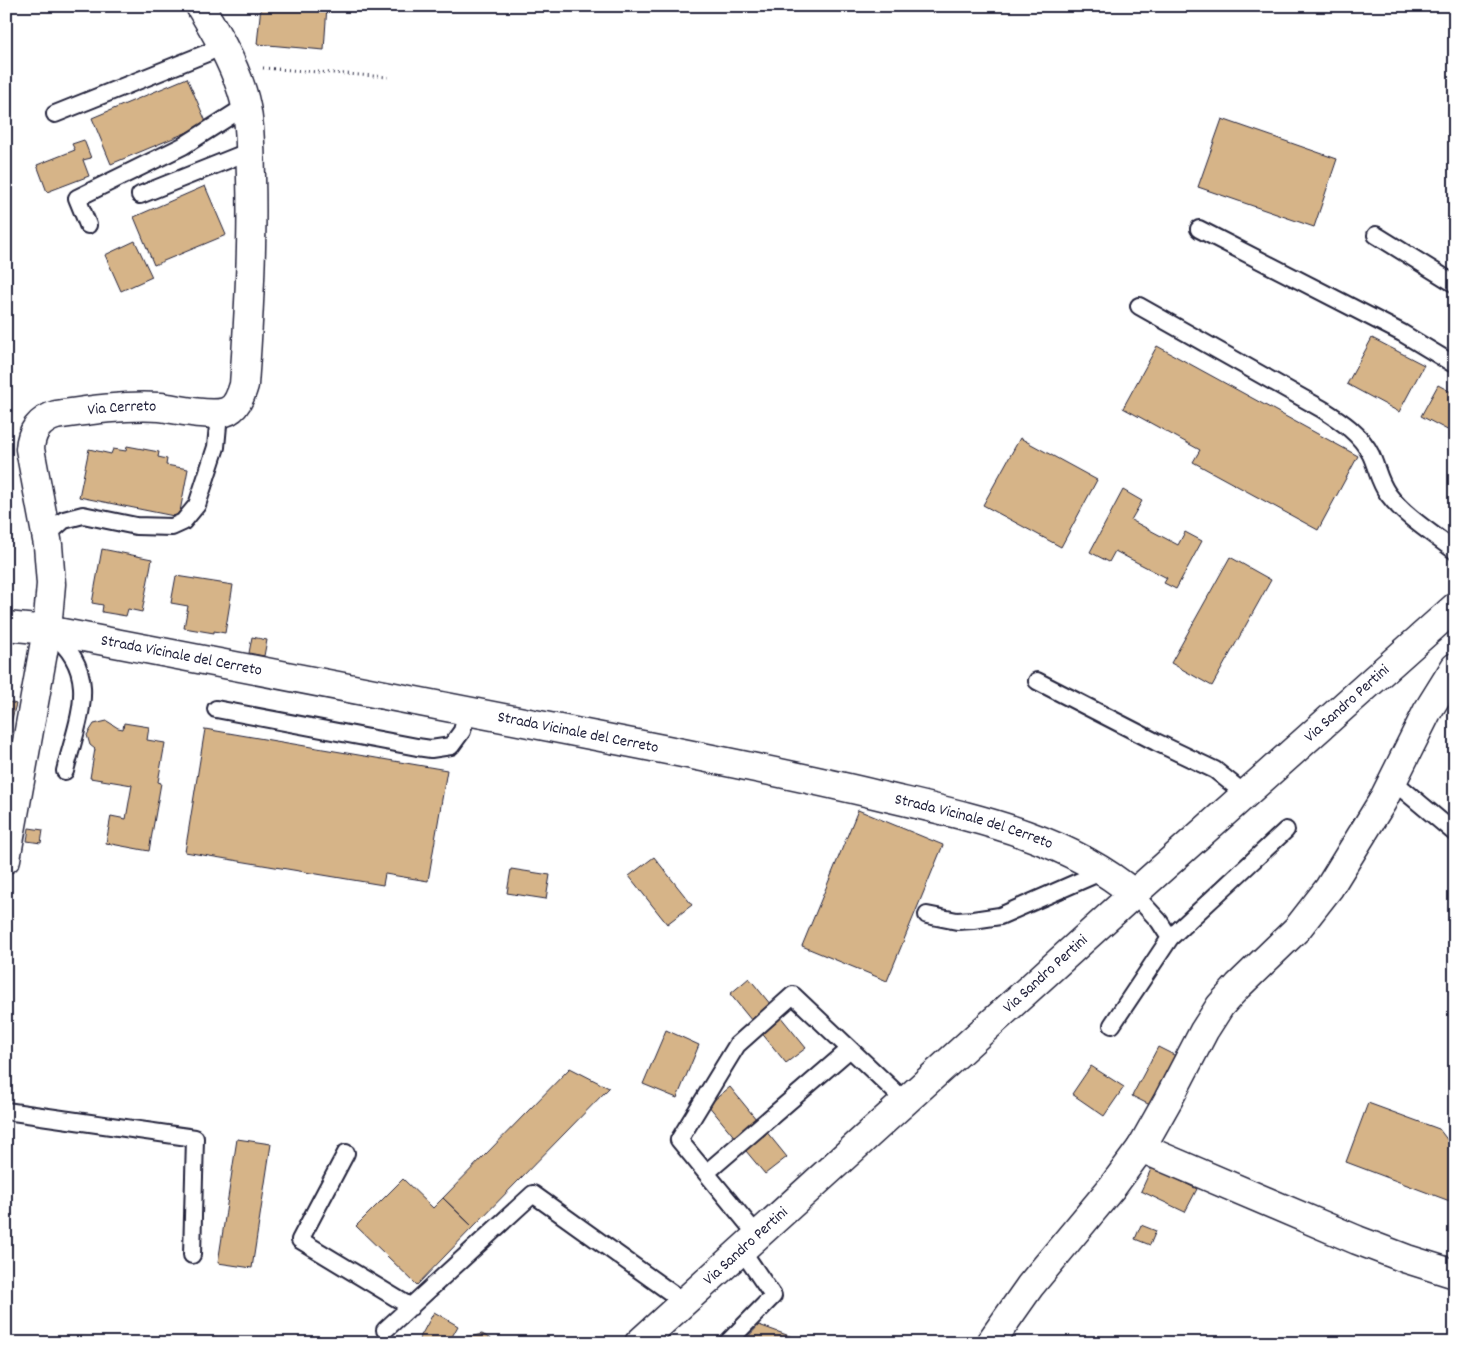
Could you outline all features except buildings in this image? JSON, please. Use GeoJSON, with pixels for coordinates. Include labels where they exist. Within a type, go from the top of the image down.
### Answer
{"type":"FeatureCollection","features":[{"type":"Feature","properties":{"kind":"street"},"geometry":{"type":"LineString","coordinates":[[200,6],[227,55],[246,106],[250,152],[252,245],[244,385],[242,394],[232,408],[227,412],[217,413]]}},
{"type":"Feature","properties":{"kind":"street","name":"Via Cerreto"},"geometry":{"type":"LineString","coordinates":[[7,848],[47,630],[51,567],[30,449],[34,430],[47,417],[126,407],[159,407],[217,413]]}},
{"type":"Feature","properties":{"kind":"street","name":"Via Sandro Pertini"},"geometry":{"type":"LineString","coordinates":[[639,1343],[1134,894],[1455,608]]}},
{"type":"Feature","properties":{"kind":"street","name":"Strada Vicinale del Cerreto"},"geometry":{"type":"LineString","coordinates":[[6,626],[47,630],[702,757],[852,789],[948,812],[1025,835],[1073,855],[1103,871],[1134,894]]}},
{"type":"Feature","properties":{"kind":"street"},"geometry":{"type":"LineString","coordinates":[[990,1343],[1025,1293],[1141,1148],[1212,1018],[1238,986],[1274,953],[1308,917],[1328,888],[1368,827],[1427,712],[1455,667]]}},
{"type":"Feature","properties":{"kind":"street"},"geometry":{"type":"LineString","coordinates":[[1141,1148],[1357,1240],[1407,1259],[1455,1274]]}},
{"type":"Feature","properties":{"kind":"lane"},"geometry":{"type":"LineString","coordinates":[[55,114],[207,54],[227,55]]}},
{"type":"Feature","properties":{"kind":"lane"},"geometry":{"type":"LineString","coordinates":[[88,225],[77,198],[183,146],[246,106]]}},
{"type":"Feature","properties":{"kind":"lane"},"geometry":{"type":"LineString","coordinates":[[140,195],[250,152]]}},
{"type":"Feature","properties":{"kind":"lane"},"geometry":{"type":"LineString","coordinates":[[1199,228],[1414,340],[1455,365]]}},
{"type":"Feature","properties":{"kind":"lane"},"geometry":{"type":"LineString","coordinates":[[1376,235],[1455,284]]}},
{"type":"Feature","properties":{"kind":"lane"},"geometry":{"type":"LineString","coordinates":[[1139,306],[1322,408],[1349,428],[1365,445],[1371,455],[1379,479],[1387,493],[1398,506],[1455,550]]}},
{"type":"Feature","properties":{"kind":"lane"},"geometry":{"type":"LineString","coordinates":[[46,535],[64,520],[83,515],[136,526],[172,527],[183,522],[197,505],[216,448],[217,413]]}},
{"type":"Feature","properties":{"kind":"lane"},"geometry":{"type":"LineString","coordinates":[[47,630],[68,648],[80,673],[83,686],[82,702],[65,771]]}},
{"type":"Feature","properties":{"kind":"lane"},"geometry":{"type":"LineString","coordinates":[[1037,681],[1215,770],[1246,794]]}},
{"type":"Feature","properties":{"kind":"lane"},"geometry":{"type":"LineString","coordinates":[[216,709],[417,748],[431,749],[451,746],[462,731],[467,711]]}},
{"type":"Feature","properties":{"kind":"lane"},"geometry":{"type":"LineString","coordinates":[[1393,781],[1455,833]]}},
{"type":"Feature","properties":{"kind":"lane"},"geometry":{"type":"LineString","coordinates":[[1112,1025],[1170,938],[1286,830]]}},
{"type":"Feature","properties":{"kind":"lane"},"geometry":{"type":"LineString","coordinates":[[927,914],[957,921],[1000,916],[1103,871]]}},
{"type":"Feature","properties":{"kind":"lane"},"geometry":{"type":"LineString","coordinates":[[1134,894],[1159,921],[1170,938]]}},
{"type":"Feature","properties":{"kind":"lane"},"geometry":{"type":"LineString","coordinates":[[727,1343],[773,1296],[749,1242],[706,1173],[680,1140],[737,1045],[792,995],[905,1101]]}},
{"type":"Feature","properties":{"kind":"lane"},"geometry":{"type":"LineString","coordinates":[[706,1173],[850,1049]]}},
{"type":"Feature","properties":{"kind":"lane"},"geometry":{"type":"LineString","coordinates":[[6,1111],[195,1138],[192,1255]]}},
{"type":"Feature","properties":{"kind":"lane"},"geometry":{"type":"LineString","coordinates":[[346,1153],[300,1240],[411,1307]]}},
{"type":"Feature","properties":{"kind":"lane"},"geometry":{"type":"LineString","coordinates":[[385,1330],[533,1194],[684,1302]]}},
{"type":"Feature","properties":{"kind":"path"},"geometry":{"type":"LineString","coordinates":[[227,55],[388,77]]}}]}
